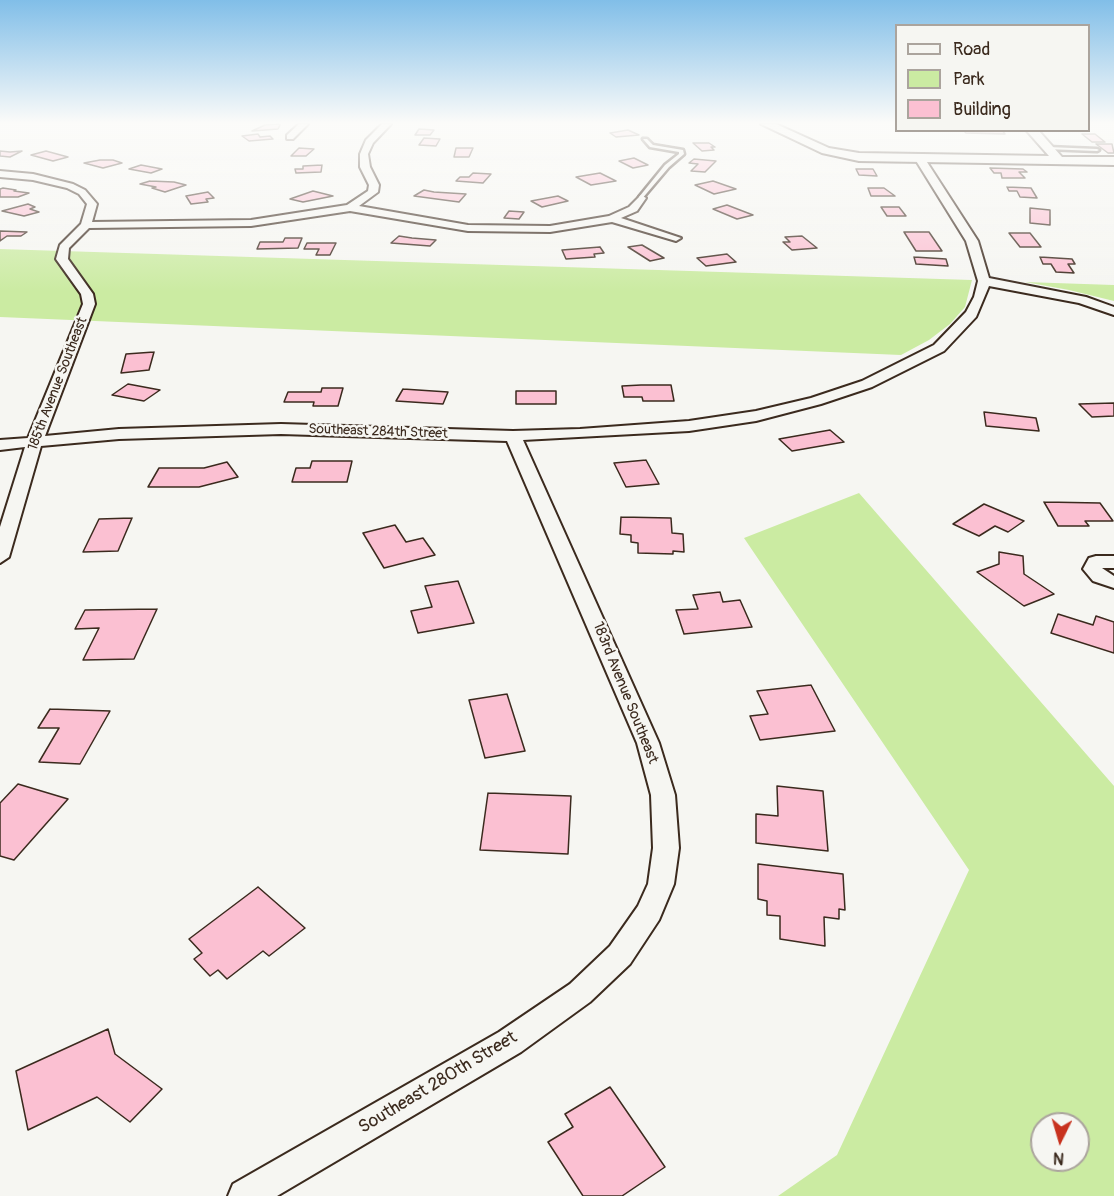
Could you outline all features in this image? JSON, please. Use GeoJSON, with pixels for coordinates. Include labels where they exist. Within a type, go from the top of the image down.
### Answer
{"type":"FeatureCollection","features":[{"type":"Feature","properties":{"kind":"street"},"geometry":{"type":"LineString","coordinates":[[45,180],[70,186],[82,192],[92,204],[86,225],[251,223],[350,208],[468,228],[494,230],[574,227],[612,219],[633,209],[640,198]]}},
{"type":"Feature","properties":{"kind":"street"},"geometry":{"type":"LineString","coordinates":[[350,208],[373,192],[374,185],[371,180]]}},
{"type":"Feature","properties":{"kind":"street"},"geometry":{"type":"LineString","coordinates":[[933,180],[972,241],[984,281],[1082,300],[1114,311]]}},
{"type":"Feature","properties":{"kind":"street"},"geometry":{"type":"LineString","coordinates":[[612,219],[676,238]]}},
{"type":"Feature","properties":{"kind":"street","name":"185th Avenue Southeast"},"geometry":{"type":"LineString","coordinates":[[0,557],[35,441],[88,304],[87,294],[62,259],[64,247],[86,225]]}},
{"type":"Feature","properties":{"kind":"street","name":"Southeast 284th Street"},"geometry":{"type":"LineString","coordinates":[[0,446],[35,441],[177,431],[281,429],[513,436],[689,426],[756,416],[816,401],[867,384],[939,348],[971,314],[980,297],[984,281]]}},
{"type":"Feature","properties":{"kind":"street","name":"183rd Avenue Southeast"},"geometry":{"type":"LineString","coordinates":[[513,436],[644,732],[663,795],[666,848],[661,884],[649,912],[620,955]]}},
{"type":"Feature","properties":{"kind":"street"},"geometry":{"type":"LineString","coordinates":[[1114,562],[1096,562],[1092,569],[1100,577],[1114,582]]}},
{"type":"Feature","properties":{"kind":"street","name":"Southeast 280th Street"},"geometry":{"type":"LineString","coordinates":[[245,1196],[510,1042],[580,993],[620,955]]}},
{"type":"Feature","properties":{"kind":"lane"},"geometry":{"type":"LineString","coordinates":[[640,198],[655,180]]}},
{"type":"Feature","properties":{"kind":"green space"},"geometry":{"type":"Polygon","coordinates":[[[0,249],[972,280],[965,307],[950,324],[929,340],[901,355],[0,317],[0,249]]]}},
{"type":"Feature","properties":{"kind":"green space"},"geometry":{"type":"Polygon","coordinates":[[[1025,282],[1114,285],[1114,301],[1069,290],[1025,282]]]}},
{"type":"Feature","properties":{"kind":"green space"},"geometry":{"type":"Polygon","coordinates":[[[859,493],[1114,786],[1114,1196],[778,1196],[837,1155],[969,870],[744,538],[859,493]]]}},
{"type":"Feature","properties":{"kind":"building"},"geometry":{"type":"Polygon","coordinates":[[[457,180],[486,180],[483,183],[457,180]]]}},
{"type":"Feature","properties":{"kind":"building"},"geometry":{"type":"Polygon","coordinates":[[[581,180],[616,181],[591,185],[581,180]]]}},
{"type":"Feature","properties":{"kind":"building"},"geometry":{"type":"Polygon","coordinates":[[[150,181],[186,185],[165,192],[152,188],[156,187],[140,184],[150,181]]]}},
{"type":"Feature","properties":{"kind":"building"},"geometry":{"type":"Polygon","coordinates":[[[713,181],[736,189],[714,194],[695,185],[713,181]]]}},
{"type":"Feature","properties":{"kind":"building"},"geometry":{"type":"Polygon","coordinates":[[[1007,187],[1031,188],[1037,198],[1020,197],[1017,191],[1009,191],[1007,187]]]}},
{"type":"Feature","properties":{"kind":"building"},"geometry":{"type":"Polygon","coordinates":[[[868,188],[884,188],[895,196],[871,196],[868,188]]]}},
{"type":"Feature","properties":{"kind":"building"},"geometry":{"type":"Polygon","coordinates":[[[0,189],[29,193],[18,197],[0,197],[0,189]]]}},
{"type":"Feature","properties":{"kind":"building"},"geometry":{"type":"Polygon","coordinates":[[[424,190],[466,194],[459,202],[414,196],[424,190]]]}},
{"type":"Feature","properties":{"kind":"building"},"geometry":{"type":"Polygon","coordinates":[[[313,191],[333,196],[303,202],[290,199],[313,191]]]}},
{"type":"Feature","properties":{"kind":"building"},"geometry":{"type":"Polygon","coordinates":[[[208,192],[214,198],[206,199],[208,202],[191,204],[186,196],[208,192]]]}},
{"type":"Feature","properties":{"kind":"building"},"geometry":{"type":"Polygon","coordinates":[[[558,196],[568,201],[542,207],[531,201],[558,196]]]}},
{"type":"Feature","properties":{"kind":"building"},"geometry":{"type":"Polygon","coordinates":[[[28,204],[35,207],[30,209],[39,212],[24,216],[2,211],[28,204]]]}},
{"type":"Feature","properties":{"kind":"building"},"geometry":{"type":"Polygon","coordinates":[[[727,205],[753,215],[737,219],[713,209],[727,205]]]}},
{"type":"Feature","properties":{"kind":"building"},"geometry":{"type":"Polygon","coordinates":[[[881,207],[899,207],[906,216],[887,216],[881,207]]]}},
{"type":"Feature","properties":{"kind":"building"},"geometry":{"type":"Polygon","coordinates":[[[1030,208],[1050,210],[1050,225],[1030,223],[1030,208]]]}},
{"type":"Feature","properties":{"kind":"building"},"geometry":{"type":"Polygon","coordinates":[[[509,211],[524,212],[519,219],[504,218],[509,211]]]}},
{"type":"Feature","properties":{"kind":"building"},"geometry":{"type":"Polygon","coordinates":[[[0,231],[27,232],[21,236],[7,236],[0,241],[0,231]]]}},
{"type":"Feature","properties":{"kind":"building"},"geometry":{"type":"Polygon","coordinates":[[[904,232],[929,232],[942,251],[916,251],[904,232]]]}},
{"type":"Feature","properties":{"kind":"building"},"geometry":{"type":"Polygon","coordinates":[[[1009,233],[1030,233],[1041,247],[1020,247],[1009,233]]]}},
{"type":"Feature","properties":{"kind":"building"},"geometry":{"type":"Polygon","coordinates":[[[399,236],[436,240],[430,246],[391,243],[399,236]]]}},
{"type":"Feature","properties":{"kind":"building"},"geometry":{"type":"Polygon","coordinates":[[[802,236],[817,248],[792,250],[783,242],[790,242],[785,237],[802,236]]]}},
{"type":"Feature","properties":{"kind":"building"},"geometry":{"type":"Polygon","coordinates":[[[285,238],[302,238],[298,248],[257,249],[260,242],[283,242],[285,238]]]}},
{"type":"Feature","properties":{"kind":"building"},"geometry":{"type":"Polygon","coordinates":[[[307,243],[336,243],[330,255],[316,255],[319,249],[304,249],[307,243]]]}},
{"type":"Feature","properties":{"kind":"building"},"geometry":{"type":"Polygon","coordinates":[[[642,245],[664,258],[650,261],[628,247],[642,245]]]}},
{"type":"Feature","properties":{"kind":"building"},"geometry":{"type":"Polygon","coordinates":[[[600,247],[604,253],[594,254],[595,257],[566,259],[562,250],[600,247]]]}},
{"type":"Feature","properties":{"kind":"building"},"geometry":{"type":"Polygon","coordinates":[[[727,254],[736,262],[706,266],[697,258],[727,254]]]}},
{"type":"Feature","properties":{"kind":"building"},"geometry":{"type":"Polygon","coordinates":[[[914,257],[946,259],[948,266],[916,264],[914,257]]]}},
{"type":"Feature","properties":{"kind":"building"},"geometry":{"type":"Polygon","coordinates":[[[1040,257],[1072,259],[1075,264],[1068,264],[1074,273],[1056,272],[1051,264],[1043,264],[1040,257]]]}},
{"type":"Feature","properties":{"kind":"building"},"geometry":{"type":"Polygon","coordinates":[[[154,352],[149,370],[121,373],[126,354],[154,352]]]}},
{"type":"Feature","properties":{"kind":"building"},"geometry":{"type":"Polygon","coordinates":[[[128,384],[160,390],[144,401],[112,395],[128,384]]]}},
{"type":"Feature","properties":{"kind":"building"},"geometry":{"type":"Polygon","coordinates":[[[671,385],[674,401],[643,401],[642,397],[624,397],[622,386],[671,385]]]}},
{"type":"Feature","properties":{"kind":"building"},"geometry":{"type":"Polygon","coordinates":[[[322,388],[343,388],[338,406],[313,406],[314,402],[284,402],[288,392],[321,392],[322,388]]]}},
{"type":"Feature","properties":{"kind":"building"},"geometry":{"type":"Polygon","coordinates":[[[403,389],[448,392],[443,404],[396,401],[403,389]]]}},
{"type":"Feature","properties":{"kind":"building"},"geometry":{"type":"Polygon","coordinates":[[[516,391],[556,391],[556,404],[516,404],[516,391]]]}},
{"type":"Feature","properties":{"kind":"building"},"geometry":{"type":"Polygon","coordinates":[[[1114,403],[1114,416],[1092,417],[1079,404],[1114,403]]]}},
{"type":"Feature","properties":{"kind":"building"},"geometry":{"type":"Polygon","coordinates":[[[984,412],[1036,418],[1039,431],[986,426],[984,412]]]}},
{"type":"Feature","properties":{"kind":"building"},"geometry":{"type":"Polygon","coordinates":[[[830,430],[844,442],[792,451],[779,439],[830,430]]]}},
{"type":"Feature","properties":{"kind":"building"},"geometry":{"type":"Polygon","coordinates":[[[646,460],[659,484],[626,487],[614,463],[646,460]]]}},
{"type":"Feature","properties":{"kind":"building"},"geometry":{"type":"Polygon","coordinates":[[[312,461],[352,461],[347,482],[292,482],[296,468],[310,468],[312,461]]]}},
{"type":"Feature","properties":{"kind":"building"},"geometry":{"type":"Polygon","coordinates":[[[227,462],[238,477],[199,487],[148,487],[159,468],[204,468],[227,462]]]}},
{"type":"Feature","properties":{"kind":"building"},"geometry":{"type":"Polygon","coordinates":[[[1044,502],[1100,503],[1113,521],[1085,521],[1089,526],[1058,526],[1044,502]]]}},
{"type":"Feature","properties":{"kind":"building"},"geometry":{"type":"Polygon","coordinates":[[[984,504],[1024,521],[1008,532],[995,526],[979,536],[953,524],[984,504]]]}},
{"type":"Feature","properties":{"kind":"building"},"geometry":{"type":"Polygon","coordinates":[[[621,517],[671,518],[672,533],[683,534],[684,552],[638,553],[638,543],[631,542],[631,535],[620,534],[621,517]]]}},
{"type":"Feature","properties":{"kind":"building"},"geometry":{"type":"Polygon","coordinates":[[[132,518],[118,551],[83,552],[99,519],[132,518]]]}},
{"type":"Feature","properties":{"kind":"building"},"geometry":{"type":"Polygon","coordinates":[[[395,525],[406,542],[423,538],[435,555],[384,568],[363,533],[395,525]]]}},
{"type":"Feature","properties":{"kind":"building"},"geometry":{"type":"Polygon","coordinates":[[[999,552],[1023,556],[1024,574],[1054,594],[1024,606],[977,572],[999,564],[999,552]]]}},
{"type":"Feature","properties":{"kind":"building"},"geometry":{"type":"Polygon","coordinates":[[[458,581],[474,623],[418,633],[411,611],[432,607],[425,586],[458,581]]]}},
{"type":"Feature","properties":{"kind":"building"},"geometry":{"type":"Polygon","coordinates":[[[720,592],[723,602],[740,600],[752,627],[684,634],[676,610],[698,609],[693,595],[720,592]]]}},
{"type":"Feature","properties":{"kind":"building"},"geometry":{"type":"Polygon","coordinates":[[[157,609],[134,659],[83,660],[99,628],[75,629],[85,610],[157,609]]]}},
{"type":"Feature","properties":{"kind":"building"},"geometry":{"type":"Polygon","coordinates":[[[1058,614],[1093,625],[1096,616],[1114,622],[1114,653],[1051,633],[1058,614]]]}},
{"type":"Feature","properties":{"kind":"building"},"geometry":{"type":"Polygon","coordinates":[[[811,685],[835,731],[760,740],[750,716],[768,714],[757,691],[811,685]]]}},
{"type":"Feature","properties":{"kind":"building"},"geometry":{"type":"Polygon","coordinates":[[[507,694],[525,751],[485,758],[469,700],[507,694]]]}},
{"type":"Feature","properties":{"kind":"building"},"geometry":{"type":"Polygon","coordinates":[[[50,709],[110,711],[80,764],[39,762],[59,728],[38,728],[50,709]]]}},
{"type":"Feature","properties":{"kind":"building"},"geometry":{"type":"Polygon","coordinates":[[[18,784],[68,799],[14,860],[0,856],[0,803],[18,784]]]}},
{"type":"Feature","properties":{"kind":"building"},"geometry":{"type":"Polygon","coordinates":[[[777,786],[823,791],[828,851],[756,843],[756,814],[778,816],[777,786]]]}},
{"type":"Feature","properties":{"kind":"building"},"geometry":{"type":"Polygon","coordinates":[[[488,793],[571,796],[568,854],[480,850],[488,793]]]}},
{"type":"Feature","properties":{"kind":"building"},"geometry":{"type":"Polygon","coordinates":[[[758,864],[843,874],[845,910],[839,909],[839,919],[824,917],[825,946],[780,939],[780,916],[767,915],[767,901],[758,899],[758,864]]]}},
{"type":"Feature","properties":{"kind":"building"},"geometry":{"type":"Polygon","coordinates":[[[258,887],[305,928],[269,956],[263,951],[227,979],[218,970],[210,976],[194,959],[202,953],[189,939],[258,887]]]}},
{"type":"Feature","properties":{"kind":"building"},"geometry":{"type":"Polygon","coordinates":[[[108,1029],[115,1054],[162,1089],[130,1122],[97,1097],[28,1130],[16,1071],[108,1029]]]}},
{"type":"Feature","properties":{"kind":"building"},"geometry":{"type":"Polygon","coordinates":[[[610,1087],[665,1167],[622,1196],[583,1196],[548,1142],[573,1127],[565,1114],[610,1087]]]}}]}
